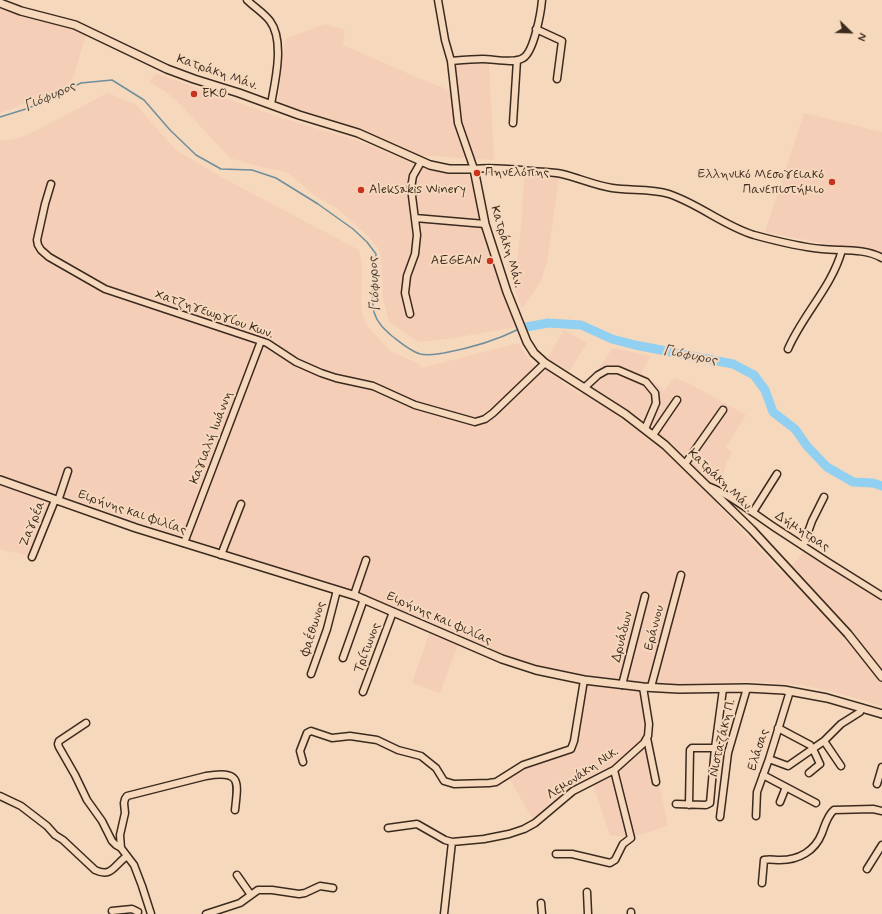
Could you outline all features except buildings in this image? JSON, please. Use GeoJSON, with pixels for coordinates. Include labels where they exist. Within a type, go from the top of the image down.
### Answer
{"type":"FeatureCollection","features":[{"type":"Feature","properties":{"kind":"street"},"geometry":{"type":"LineString","coordinates":[[247,0],[270,21],[275,33],[278,54],[271,104]]}},
{"type":"Feature","properties":{"kind":"street"},"geometry":{"type":"LineString","coordinates":[[438,0],[445,40],[452,61],[458,123],[474,169],[486,168],[561,174],[598,186],[653,191],[668,194],[753,235],[821,249],[870,253],[882,258]]}},
{"type":"Feature","properties":{"kind":"street"},"geometry":{"type":"LineString","coordinates":[[452,61],[474,59],[517,60],[528,55],[536,29],[542,0]]}},
{"type":"Feature","properties":{"kind":"street","name":"Κατράκη Μάν."},"geometry":{"type":"LineString","coordinates":[[0,3],[21,11],[75,25],[194,79],[364,136],[421,162],[439,168],[474,169],[485,224],[503,280],[527,342],[534,353],[545,363],[625,414],[653,435],[710,487],[832,616],[866,655],[882,677]]}},
{"type":"Feature","properties":{"kind":"street"},"geometry":{"type":"LineString","coordinates":[[536,29],[562,41],[557,80]]}},
{"type":"Feature","properties":{"kind":"street"},"geometry":{"type":"LineString","coordinates":[[513,123],[517,60]]}},
{"type":"Feature","properties":{"kind":"street"},"geometry":{"type":"LineString","coordinates":[[410,314],[405,294],[407,276],[415,254],[417,235],[411,188],[413,176],[421,162]]}},
{"type":"Feature","properties":{"kind":"street","name":"Χατζηγεωργίου Κων."},"geometry":{"type":"LineString","coordinates":[[51,184],[43,212],[38,240],[39,247],[46,254],[105,289],[261,341],[273,346],[296,362],[315,371],[336,378],[373,386],[415,405],[473,422],[482,420],[493,413],[545,363]]}},
{"type":"Feature","properties":{"kind":"street"},"geometry":{"type":"LineString","coordinates":[[415,218],[485,224]]}},
{"type":"Feature","properties":{"kind":"street"},"geometry":{"type":"LineString","coordinates":[[788,349],[793,337],[831,278],[840,259],[842,250]]}},
{"type":"Feature","properties":{"kind":"street","name":"Καγιαλή Ιωάννη"},"geometry":{"type":"LineString","coordinates":[[184,543],[261,341]]}},
{"type":"Feature","properties":{"kind":"street"},"geometry":{"type":"LineString","coordinates":[[584,388],[598,375],[607,370],[618,370],[646,382],[655,392],[656,403],[645,429]]}},
{"type":"Feature","properties":{"kind":"street"},"geometry":{"type":"LineString","coordinates":[[653,435],[677,400]]}},
{"type":"Feature","properties":{"kind":"street"},"geometry":{"type":"LineString","coordinates":[[685,464],[723,410]]}},
{"type":"Feature","properties":{"kind":"street","name":"Ζαγρέα"},"geometry":{"type":"LineString","coordinates":[[32,557],[68,471]]}},
{"type":"Feature","properties":{"kind":"street"},"geometry":{"type":"LineString","coordinates":[[753,512],[777,474]]}},
{"type":"Feature","properties":{"kind":"street","name":"Ειρήνης και Φιλίας"},"geometry":{"type":"LineString","coordinates":[[0,480],[184,543],[354,595],[481,650],[522,666],[555,675],[622,685],[689,690],[747,688],[790,691],[822,697],[882,714]]}},
{"type":"Feature","properties":{"kind":"street","name":"Δήμητρας"},"geometry":{"type":"LineString","coordinates":[[710,487],[724,493],[803,546],[882,596]]}},
{"type":"Feature","properties":{"kind":"street"},"geometry":{"type":"LineString","coordinates":[[803,546],[824,497]]}},
{"type":"Feature","properties":{"kind":"street"},"geometry":{"type":"LineString","coordinates":[[221,555],[241,504]]}},
{"type":"Feature","properties":{"kind":"street"},"geometry":{"type":"LineString","coordinates":[[354,595],[366,560]]}},
{"type":"Feature","properties":{"kind":"street","name":"Εράννου"},"geometry":{"type":"LineString","coordinates":[[647,687],[681,575]]}},
{"type":"Feature","properties":{"kind":"street","name":"Φαέθωνος"},"geometry":{"type":"LineString","coordinates":[[311,674],[327,629],[337,590]]}},
{"type":"Feature","properties":{"kind":"street","name":"Δρυάδων"},"geometry":{"type":"LineString","coordinates":[[622,685],[645,596]]}},
{"type":"Feature","properties":{"kind":"street"},"geometry":{"type":"LineString","coordinates":[[343,658],[364,599]]}},
{"type":"Feature","properties":{"kind":"street","name":"Τρίτωνος"},"geometry":{"type":"LineString","coordinates":[[363,692],[394,612]]}},
{"type":"Feature","properties":{"kind":"street"},"geometry":{"type":"LineString","coordinates":[[303,762],[301,748],[307,733],[311,731],[332,738],[350,736],[367,737],[398,750],[421,756],[436,768],[447,783],[496,782],[523,765],[571,749],[574,743],[584,680]]}},
{"type":"Feature","properties":{"kind":"street"},"geometry":{"type":"LineString","coordinates":[[647,687],[649,720],[647,738],[656,782]]}},
{"type":"Feature","properties":{"kind":"street","name":"Νισταζάκη Π."},"geometry":{"type":"LineString","coordinates":[[720,816],[728,753],[747,688]]}},
{"type":"Feature","properties":{"kind":"street"},"geometry":{"type":"LineString","coordinates":[[676,804],[706,805],[710,803],[715,748],[723,689]]}},
{"type":"Feature","properties":{"kind":"street","name":"Ελάσας"},"geometry":{"type":"LineString","coordinates":[[756,816],[757,792],[790,691]]}},
{"type":"Feature","properties":{"kind":"street"},"geometry":{"type":"LineString","coordinates":[[769,759],[788,766],[824,741],[841,724],[860,712],[862,708]]}},
{"type":"Feature","properties":{"kind":"street"},"geometry":{"type":"LineString","coordinates":[[86,723],[58,744],[87,800],[102,821],[112,841],[128,856],[136,869],[150,914]]}},
{"type":"Feature","properties":{"kind":"street"},"geometry":{"type":"LineString","coordinates":[[778,728],[810,744],[820,764],[809,773]]}},
{"type":"Feature","properties":{"kind":"street","name":"Λεμονάκη Νικ."},"geometry":{"type":"LineString","coordinates":[[452,842],[484,839],[520,831],[535,823],[573,791],[614,770],[642,746],[647,738]]}},
{"type":"Feature","properties":{"kind":"street"},"geometry":{"type":"LineString","coordinates":[[824,741],[841,766]]}},
{"type":"Feature","properties":{"kind":"street"},"geometry":{"type":"LineString","coordinates":[[689,805],[690,750],[692,748],[715,748]]}},
{"type":"Feature","properties":{"kind":"street"},"geometry":{"type":"LineString","coordinates":[[877,784],[882,767]]}},
{"type":"Feature","properties":{"kind":"street"},"geometry":{"type":"LineString","coordinates":[[556,854],[572,854],[610,863],[615,860],[623,844],[631,838],[614,770]]}},
{"type":"Feature","properties":{"kind":"street"},"geometry":{"type":"LineString","coordinates":[[121,848],[120,835],[125,813],[124,799],[128,796],[206,776],[217,774],[226,775],[236,781],[235,810]]}},
{"type":"Feature","properties":{"kind":"street"},"geometry":{"type":"LineString","coordinates":[[763,775],[816,803]]}},
{"type":"Feature","properties":{"kind":"street"},"geometry":{"type":"LineString","coordinates":[[780,802],[786,787]]}},
{"type":"Feature","properties":{"kind":"street"},"geometry":{"type":"LineString","coordinates":[[0,796],[21,806],[47,826],[58,838],[63,840],[95,870],[106,874],[111,871],[121,860],[128,856]]}},
{"type":"Feature","properties":{"kind":"street"},"geometry":{"type":"LineString","coordinates":[[762,883],[764,860],[789,859],[806,854],[819,840],[828,818],[834,810],[873,809],[882,811]]}},
{"type":"Feature","properties":{"kind":"street"},"geometry":{"type":"LineString","coordinates":[[388,828],[418,824],[445,840],[452,842],[444,914]]}},
{"type":"Feature","properties":{"kind":"street"},"geometry":{"type":"LineString","coordinates":[[867,869],[882,845]]}},
{"type":"Feature","properties":{"kind":"street"},"geometry":{"type":"LineString","coordinates":[[237,875],[251,895]]}},
{"type":"Feature","properties":{"kind":"street"},"geometry":{"type":"LineString","coordinates":[[206,914],[237,904],[260,890],[299,894],[305,893],[320,886],[333,888]]}},
{"type":"Feature","properties":{"kind":"street"},"geometry":{"type":"LineString","coordinates":[[587,892],[588,914]]}},
{"type":"Feature","properties":{"kind":"street"},"geometry":{"type":"LineString","coordinates":[[542,903],[542,914]]}},
{"type":"Feature","properties":{"kind":"street"},"geometry":{"type":"LineString","coordinates":[[112,911],[132,910],[137,913],[144,909],[150,914]]}},
{"type":"Feature","properties":{"kind":"shaded area"},"geometry":{"type":"Polygon","coordinates":[[[0,8],[86,34],[74,76],[65,88],[0,113],[0,8]]]}},
{"type":"Feature","properties":{"kind":"shaded area"},"geometry":{"type":"Polygon","coordinates":[[[325,24],[345,30],[343,45],[418,78],[457,93],[454,64],[489,63],[494,160],[415,155],[357,130],[278,103],[285,39],[325,24]]]}},
{"type":"Feature","properties":{"kind":"shaded area"},"geometry":{"type":"Polygon","coordinates":[[[155,73],[285,119],[356,140],[430,170],[442,172],[461,172],[469,176],[473,182],[480,217],[516,327],[454,338],[419,342],[389,322],[383,297],[381,256],[378,248],[367,235],[338,209],[314,195],[288,173],[230,158],[177,101],[150,82],[155,73]]]}},
{"type":"Feature","properties":{"kind":"shaded area"},"geometry":{"type":"Polygon","coordinates":[[[108,93],[135,104],[176,150],[225,179],[359,250],[362,265],[361,307],[367,326],[390,351],[419,364],[421,368],[519,343],[522,350],[533,364],[544,372],[549,364],[545,362],[564,330],[587,343],[562,382],[580,394],[613,348],[651,356],[641,373],[651,379],[664,391],[674,378],[688,383],[746,415],[726,447],[732,452],[726,464],[716,503],[784,575],[805,550],[857,586],[882,601],[882,706],[830,691],[799,685],[755,682],[673,684],[641,682],[650,740],[668,826],[629,838],[610,835],[591,780],[533,820],[509,778],[531,765],[566,755],[572,751],[586,676],[530,665],[461,636],[440,693],[412,683],[433,623],[339,586],[208,547],[54,493],[28,556],[0,549],[0,141],[27,135],[108,93]]]}},
{"type":"Feature","properties":{"kind":"shaded area","name":"Ελληνικό Μεσογειακό Πανεπιστήμιο"},"geometry":{"type":"Polygon","coordinates":[[[804,113],[882,132],[882,255],[765,232],[804,113]]]}},
{"type":"Feature","properties":{"kind":"shaded area"},"geometry":{"type":"Polygon","coordinates":[[[524,174],[559,177],[547,262],[541,281],[522,309],[507,264],[517,261],[522,217],[524,174]]]}},
{"type":"Feature","properties":{"kind":"waterway","name":"Γιόφυρος"},"geometry":{"type":"LineString","coordinates":[[0,117],[29,108],[81,83],[112,80],[144,100],[170,130],[196,155],[221,169],[252,170],[276,178],[318,204],[353,229],[367,242],[376,254],[372,298],[375,316],[386,331],[409,349],[423,355],[444,353],[483,344],[519,329]]}},
{"type":"Feature","properties":{"kind":"waterway","name":"Γιόφυρος"},"geometry":{"type":"LineString","coordinates":[[521,328],[548,323],[581,325],[612,339],[635,345],[733,364],[754,375],[765,390],[773,412],[795,429],[807,446],[827,467],[853,482],[873,483],[882,486]]}},
{"type":"Feature","properties":{"kind":"place","name":"EKO"},"geometry":{"type":"Point","coordinates":[194,94]}},
{"type":"Feature","properties":{"kind":"place","name":"Πηνελόπης"},"geometry":{"type":"Point","coordinates":[477,173]}},
{"type":"Feature","properties":{"kind":"place","name":"Ελληνικό Μεσογειακό Πανεπιστήμιο"},"geometry":{"type":"Point","coordinates":[832,182]}},
{"type":"Feature","properties":{"kind":"place","name":"Aleksakis Winery"},"geometry":{"type":"Point","coordinates":[361,190]}},
{"type":"Feature","properties":{"kind":"place","name":"AEGEAN"},"geometry":{"type":"Point","coordinates":[490,261]}}]}
